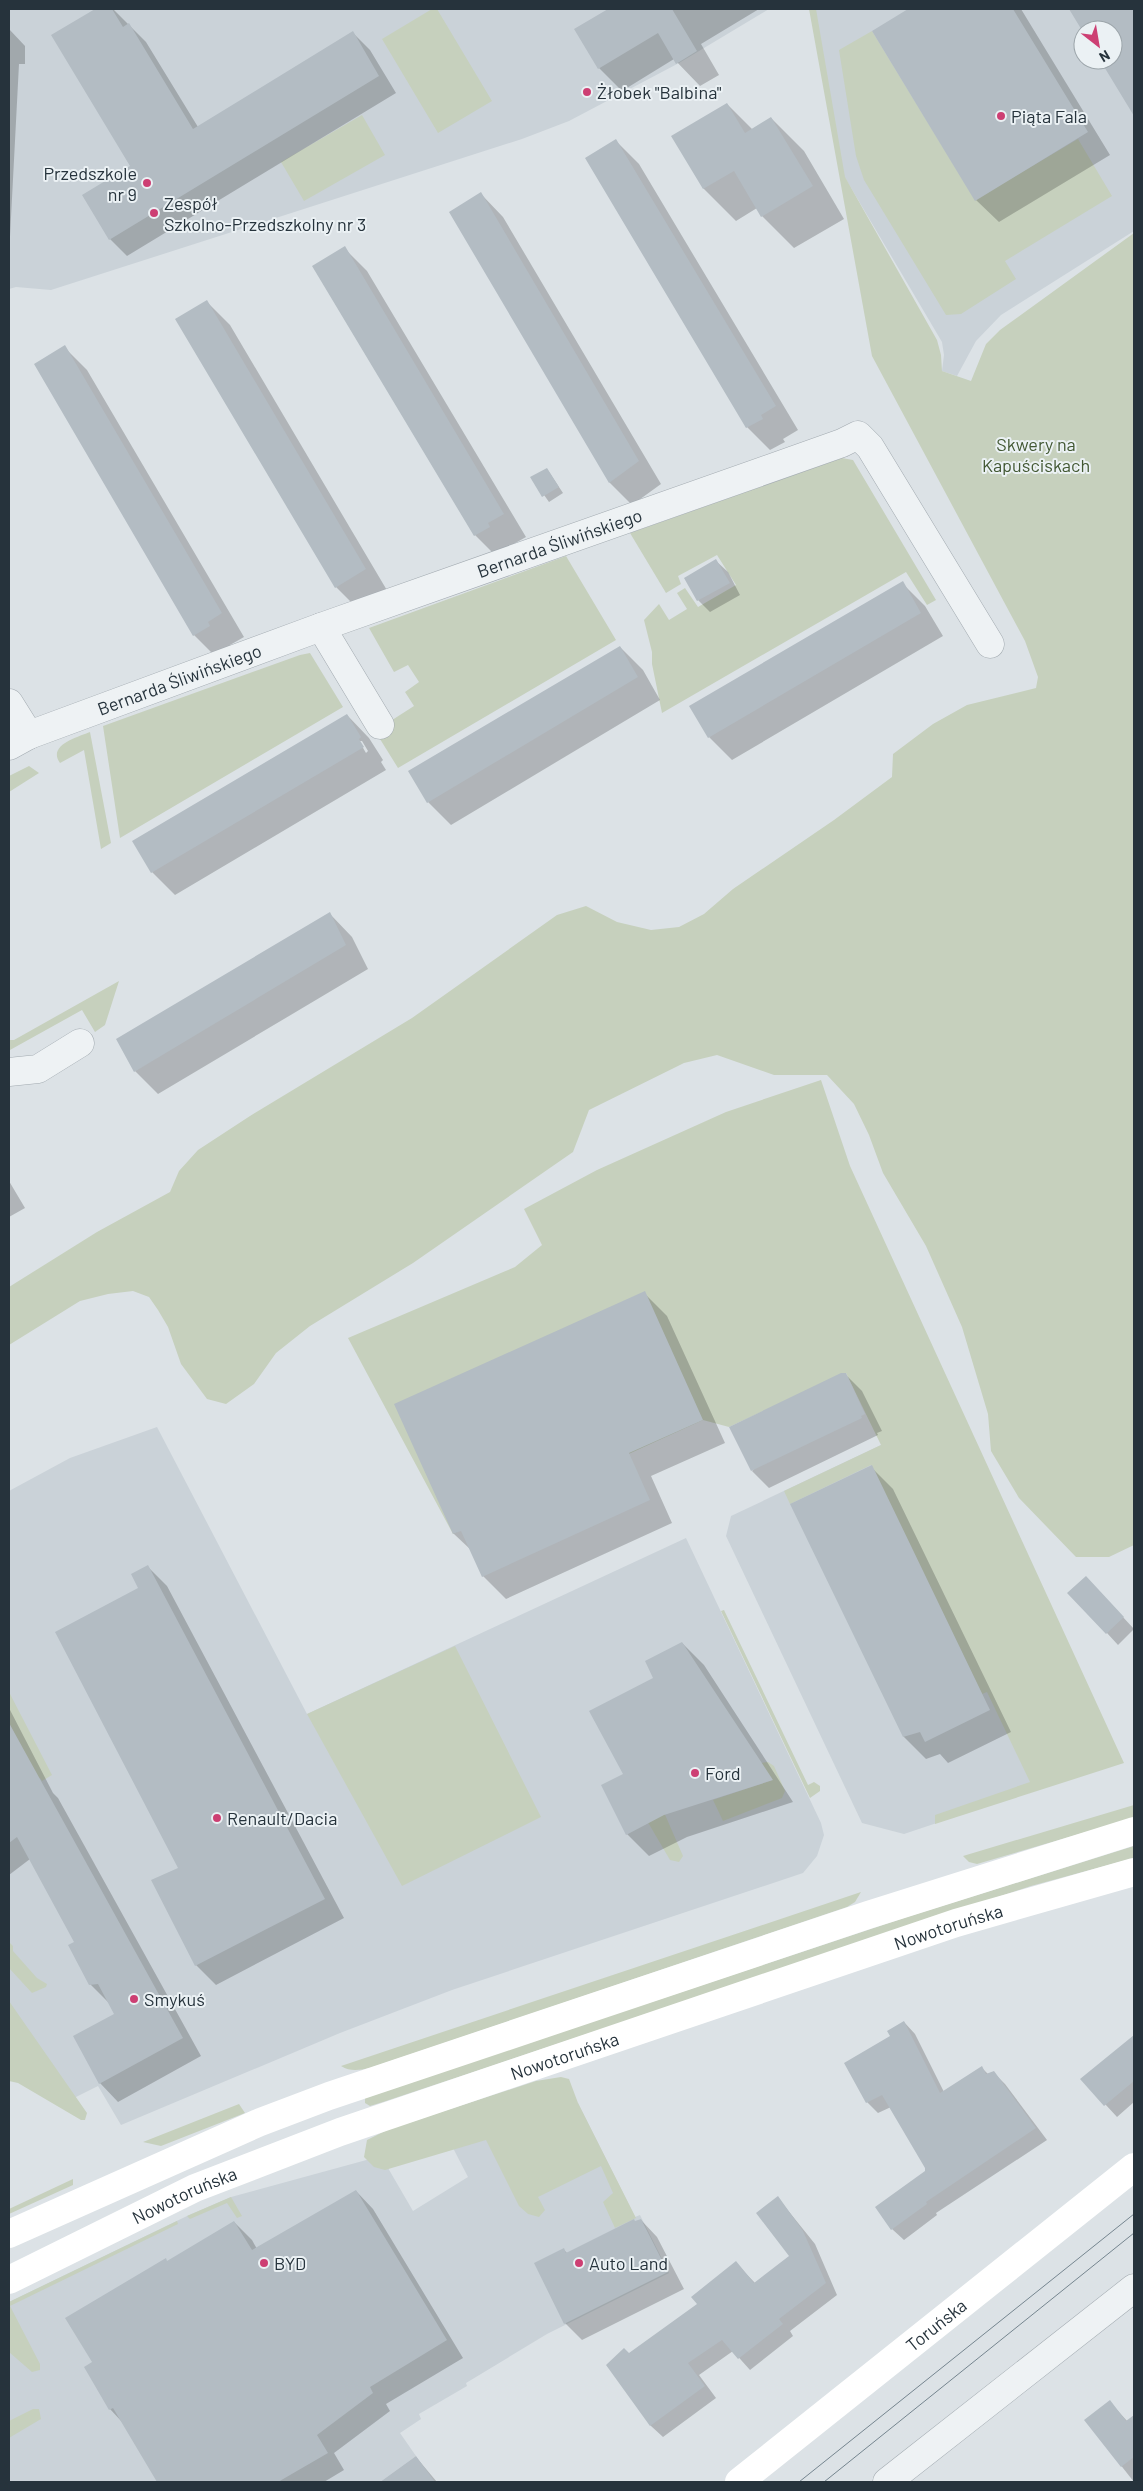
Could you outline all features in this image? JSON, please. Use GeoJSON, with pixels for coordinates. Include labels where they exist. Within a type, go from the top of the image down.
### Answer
{"type":"FeatureCollection","features":[{"type":"Feature","properties":{"kind":"main road","name":"Nowotoruńska"},"geometry":{"type":"LineString","coordinates":[[9,2234],[258,2123],[329,2096],[868,1915],[1134,1831]]}},
{"type":"Feature","properties":{"kind":"main road","name":"Nowotoruńska"},"geometry":{"type":"LineString","coordinates":[[9,2280],[195,2188],[340,2132],[956,1923],[1134,1872]]}},
{"type":"Feature","properties":{"kind":"main road","name":"Toruńska"},"geometry":{"type":"LineString","coordinates":[[738,2482],[1134,2167]]}},
{"type":"Feature","properties":{"kind":"street","name":"Bernarda Śliwińskiego"},"geometry":{"type":"LineString","coordinates":[[9,703],[19,741],[321,627],[842,443],[858,435],[870,447],[990,644]]}},
{"type":"Feature","properties":{"kind":"street"},"geometry":{"type":"LineString","coordinates":[[321,627],[380,725]]}},
{"type":"Feature","properties":{"kind":"street"},"geometry":{"type":"LineString","coordinates":[[9,1072],[38,1069],[80,1043]]}},
{"type":"Feature","properties":{"kind":"street"},"geometry":{"type":"LineString","coordinates":[[887,2482],[1134,2288]]}},
{"type":"Feature","properties":{"kind":"shaded area","name":"Zespół Szkolno-Przedszkolny nr 3"},"geometry":{"type":"Polygon","coordinates":[[[9,9],[769,9],[679,63],[569,121],[522,139],[51,290],[16,287],[9,289],[9,9]]]}},
{"type":"Feature","properties":{"kind":"shaded area"},"geometry":{"type":"Polygon","coordinates":[[[815,9],[1134,9],[1134,231],[1001,315],[976,341],[957,376],[942,371],[944,355],[942,342],[844,176],[815,9]]]}},
{"type":"Feature","properties":{"kind":"shaded area"},"geometry":{"type":"Polygon","coordinates":[[[157,1427],[307,1714],[686,1538],[821,1823],[824,1835],[817,1856],[803,1873],[452,1990],[340,2033],[121,2125],[98,2086],[72,2099],[9,2057],[9,1491],[70,1458],[157,1427]]]}},
{"type":"Feature","properties":{"kind":"shaded area"},"geometry":{"type":"Polygon","coordinates":[[[881,1445],[1047,1786],[904,1834],[862,1823],[726,1536],[731,1516],[881,1445]]]}},
{"type":"Feature","properties":{"kind":"shaded area"},"geometry":{"type":"Polygon","coordinates":[[[578,2103],[635,2217],[640,2215],[669,2273],[547,2334],[466,2383],[467,2386],[419,2414],[421,2419],[400,2433],[416,2456],[380,2482],[9,2482],[9,2302],[187,2216],[231,2197],[381,2156],[413,2211],[468,2177],[453,2148],[578,2103]]]}},
{"type":"Feature","properties":{"kind":"green space"},"geometry":{"type":"Polygon","coordinates":[[[432,9],[437,9],[492,101],[438,133],[382,39],[432,9]]]}},
{"type":"Feature","properties":{"kind":"green space","name":"Skwery na Kapuściskach"},"geometry":{"type":"Polygon","coordinates":[[[809,9],[816,9],[845,177],[937,340],[941,355],[942,371],[971,381],[986,344],[1000,330],[1134,233],[1134,1545],[1109,1557],[1076,1557],[1019,1498],[991,1451],[988,1414],[962,1327],[926,1246],[883,1173],[869,1135],[854,1104],[827,1075],[774,1075],[717,1055],[684,1063],[589,1110],[573,1152],[413,1263],[310,1326],[276,1353],[254,1384],[226,1404],[207,1399],[181,1364],[168,1327],[158,1310],[149,1297],[133,1291],[108,1294],[80,1301],[9,1345],[9,1287],[97,1232],[170,1192],[179,1171],[198,1150],[250,1116],[412,1018],[557,915],[586,906],[617,922],[651,930],[679,927],[704,914],[733,889],[834,820],[892,777],[893,754],[933,724],[967,705],[1036,688],[1038,677],[1025,641],[872,356],[809,9]]]}},
{"type":"Feature","properties":{"kind":"green space"},"geometry":{"type":"Polygon","coordinates":[[[872,31],[975,200],[1078,139],[1112,196],[1005,261],[1016,279],[961,314],[946,315],[864,180],[856,156],[839,50],[872,31]]]}},
{"type":"Feature","properties":{"kind":"green space"},"geometry":{"type":"Polygon","coordinates":[[[362,115],[385,155],[304,201],[281,162],[362,115]]]}},
{"type":"Feature","properties":{"kind":"green space"},"geometry":{"type":"Polygon","coordinates":[[[842,458],[853,460],[936,600],[927,605],[906,572],[662,713],[652,664],[652,652],[644,620],[659,604],[669,620],[687,609],[677,593],[685,588],[698,607],[736,585],[717,555],[678,576],[681,584],[666,593],[630,533],[842,458]]]}},
{"type":"Feature","properties":{"kind":"green space"},"geometry":{"type":"Polygon","coordinates":[[[566,556],[616,640],[398,768],[375,731],[414,706],[405,692],[419,682],[408,665],[394,672],[369,628],[566,556]]]}},
{"type":"Feature","properties":{"kind":"green space"},"geometry":{"type":"Polygon","coordinates":[[[310,653],[343,707],[120,838],[103,726],[310,653]]]}},
{"type":"Feature","properties":{"kind":"green space"},"geometry":{"type":"Polygon","coordinates":[[[90,732],[111,843],[101,849],[84,750],[60,763],[57,757],[58,751],[66,743],[90,732]]]}},
{"type":"Feature","properties":{"kind":"green space"},"geometry":{"type":"Polygon","coordinates":[[[29,766],[39,773],[9,792],[9,776],[29,766]]]}},
{"type":"Feature","properties":{"kind":"green space"},"geometry":{"type":"Polygon","coordinates":[[[119,981],[105,1025],[95,1032],[82,1010],[10,1050],[9,1040],[14,1040],[119,981]]]}},
{"type":"Feature","properties":{"kind":"green space"},"geometry":{"type":"Polygon","coordinates":[[[821,1080],[850,1166],[1124,1763],[935,1824],[935,1815],[1030,1782],[987,1692],[982,1694],[871,1465],[790,1504],[784,1491],[881,1445],[846,1373],[729,1427],[703,1420],[453,1534],[348,1338],[515,1267],[542,1245],[524,1209],[597,1170],[726,1112],[821,1080]]]}},
{"type":"Feature","properties":{"kind":"green space"},"geometry":{"type":"Polygon","coordinates":[[[724,1610],[808,1785],[814,1782],[820,1786],[820,1791],[810,1798],[721,1611],[724,1610]]]}},
{"type":"Feature","properties":{"kind":"green space"},"geometry":{"type":"Polygon","coordinates":[[[455,1646],[541,1817],[402,1886],[307,1714],[455,1646]]]}},
{"type":"Feature","properties":{"kind":"green space"},"geometry":{"type":"Polygon","coordinates":[[[9,1692],[52,1775],[42,1781],[40,1778],[9,1795],[9,1778],[14,1774],[18,1756],[9,1762],[9,1754],[22,1747],[9,1723],[9,1692]]]}},
{"type":"Feature","properties":{"kind":"green space"},"geometry":{"type":"Polygon","coordinates":[[[768,1762],[774,1766],[785,1791],[782,1798],[723,1821],[713,1800],[772,1780],[761,1763],[768,1762]]]}},
{"type":"Feature","properties":{"kind":"green space"},"geometry":{"type":"Polygon","coordinates":[[[1134,1805],[1134,1818],[977,1864],[969,1862],[963,1856],[1134,1805]]]}},
{"type":"Feature","properties":{"kind":"green space"},"geometry":{"type":"Polygon","coordinates":[[[663,1810],[683,1856],[679,1862],[670,1860],[646,1819],[663,1810]]]}},
{"type":"Feature","properties":{"kind":"green space"},"geometry":{"type":"Polygon","coordinates":[[[1134,1846],[1134,1858],[1031,1886],[383,2102],[370,2106],[365,2103],[365,2098],[371,2095],[907,1917],[1134,1846]]]}},
{"type":"Feature","properties":{"kind":"green space"},"geometry":{"type":"Polygon","coordinates":[[[861,1892],[855,1902],[847,1907],[370,2068],[352,2070],[341,2066],[861,1892]]]}},
{"type":"Feature","properties":{"kind":"green space"},"geometry":{"type":"Polygon","coordinates":[[[9,1942],[13,1946],[13,1951],[37,1978],[47,1984],[46,1987],[32,1993],[9,1968],[9,1942]]]}},
{"type":"Feature","properties":{"kind":"green space"},"geometry":{"type":"Polygon","coordinates":[[[9,2001],[87,2113],[85,2120],[81,2120],[18,2083],[9,2081],[9,2001]]]}},
{"type":"Feature","properties":{"kind":"green space"},"geometry":{"type":"Polygon","coordinates":[[[561,2077],[569,2079],[578,2103],[636,2218],[615,2228],[603,2202],[613,2193],[601,2166],[538,2197],[545,2210],[539,2217],[528,2214],[519,2206],[486,2140],[385,2170],[374,2167],[364,2157],[367,2140],[389,2129],[536,2081],[561,2077]]]}},
{"type":"Feature","properties":{"kind":"green space"},"geometry":{"type":"Polygon","coordinates":[[[239,2104],[245,2113],[161,2146],[143,2142],[239,2104]]]}},
{"type":"Feature","properties":{"kind":"green space"},"geometry":{"type":"Polygon","coordinates":[[[73,2179],[73,2185],[9,2214],[9,2209],[73,2179]]]}},
{"type":"Feature","properties":{"kind":"green space"},"geometry":{"type":"Polygon","coordinates":[[[231,2197],[242,2216],[237,2218],[227,2203],[190,2219],[187,2216],[231,2197]]]}},
{"type":"Feature","properties":{"kind":"green space"},"geometry":{"type":"Polygon","coordinates":[[[177,2221],[178,2224],[10,2306],[40,2364],[40,2370],[32,2372],[9,2352],[9,2302],[177,2221]]]}},
{"type":"Feature","properties":{"kind":"green space"},"geometry":{"type":"Polygon","coordinates":[[[33,2409],[39,2409],[41,2419],[9,2438],[9,2421],[33,2409]]]}},
{"type":"Feature","properties":{"kind":"building"},"geometry":{"type":"Polygon","coordinates":[[[95,9],[112,9],[123,27],[129,23],[193,129],[353,31],[379,76],[109,240],[82,195],[130,166],[51,35],[95,9]]]}},
{"type":"Feature","properties":{"kind":"building"},"geometry":{"type":"Polygon","coordinates":[[[608,9],[672,9],[697,51],[676,64],[658,33],[598,69],[574,29],[608,9]]]}},
{"type":"Feature","properties":{"kind":"building","name":"Piąta Fala"},"geometry":{"type":"Polygon","coordinates":[[[908,9],[1013,9],[1088,132],[975,201],[872,31],[908,9]]]}},
{"type":"Feature","properties":{"kind":"building"},"geometry":{"type":"Polygon","coordinates":[[[1069,9],[1134,9],[1134,116],[1106,70],[1123,70],[1123,20],[1076,20],[1069,9]]]}},
{"type":"Feature","properties":{"kind":"building"},"geometry":{"type":"Polygon","coordinates":[[[727,103],[745,133],[771,117],[813,186],[761,217],[734,171],[703,189],[671,136],[727,103]]]}},
{"type":"Feature","properties":{"kind":"building"},"geometry":{"type":"Polygon","coordinates":[[[616,139],[776,406],[761,415],[763,419],[746,428],[585,158],[616,139]]]}},
{"type":"Feature","properties":{"kind":"building"},"geometry":{"type":"Polygon","coordinates":[[[481,192],[639,461],[609,483],[449,212],[481,192]]]}},
{"type":"Feature","properties":{"kind":"building"},"geometry":{"type":"Polygon","coordinates":[[[345,246],[504,514],[488,523],[490,527],[474,536],[312,266],[345,246]]]}},
{"type":"Feature","properties":{"kind":"building"},"geometry":{"type":"Polygon","coordinates":[[[207,300],[366,569],[335,588],[175,319],[207,300]]]}},
{"type":"Feature","properties":{"kind":"building"},"geometry":{"type":"Polygon","coordinates":[[[65,345],[222,613],[208,622],[210,626],[193,636],[34,364],[65,345]]]}},
{"type":"Feature","properties":{"kind":"building"},"geometry":{"type":"Polygon","coordinates":[[[547,468],[559,487],[542,497],[530,477],[547,468]]]}},
{"type":"Feature","properties":{"kind":"building"},"geometry":{"type":"Polygon","coordinates":[[[716,559],[730,583],[697,601],[684,578],[716,559]]]}},
{"type":"Feature","properties":{"kind":"building"},"geometry":{"type":"Polygon","coordinates":[[[903,581],[921,613],[708,738],[689,706],[903,581]]]}},
{"type":"Feature","properties":{"kind":"building"},"geometry":{"type":"Polygon","coordinates":[[[620,646],[638,677],[427,803],[408,771],[620,646]]]}},
{"type":"Feature","properties":{"kind":"building"},"geometry":{"type":"Polygon","coordinates":[[[347,714],[361,737],[359,739],[364,747],[151,873],[132,841],[347,714]]]}},
{"type":"Feature","properties":{"kind":"building"},"geometry":{"type":"Polygon","coordinates":[[[330,912],[346,945],[134,1072],[116,1039],[330,912]]]}},
{"type":"Feature","properties":{"kind":"building"},"geometry":{"type":"Polygon","coordinates":[[[645,1291],[703,1420],[629,1453],[650,1500],[482,1577],[461,1531],[453,1534],[394,1404],[645,1291]]]}},
{"type":"Feature","properties":{"kind":"building"},"geometry":{"type":"Polygon","coordinates":[[[841,1373],[846,1373],[865,1414],[861,1416],[862,1418],[751,1471],[729,1427],[841,1373]]]}},
{"type":"Feature","properties":{"kind":"building"},"geometry":{"type":"Polygon","coordinates":[[[872,1465],[990,1710],[925,1742],[920,1732],[903,1737],[790,1504],[872,1465]]]}},
{"type":"Feature","properties":{"kind":"building"},"geometry":{"type":"Polygon","coordinates":[[[148,1565],[325,1899],[195,1966],[151,1880],[178,1868],[55,1632],[138,1588],[131,1574],[148,1565]]]}},
{"type":"Feature","properties":{"kind":"building"},"geometry":{"type":"Polygon","coordinates":[[[1086,1576],[1124,1617],[1106,1634],[1067,1593],[1086,1576]]]}},
{"type":"Feature","properties":{"kind":"building"},"geometry":{"type":"Polygon","coordinates":[[[682,1642],[773,1780],[664,1815],[626,1835],[601,1785],[623,1774],[589,1711],[653,1678],[645,1661],[682,1642]]]}},
{"type":"Feature","properties":{"kind":"building"},"geometry":{"type":"Polygon","coordinates":[[[9,1723],[183,2038],[99,2084],[73,2036],[114,2014],[98,1984],[89,1985],[68,1945],[74,1942],[17,1837],[9,1843],[9,1723]]]}},
{"type":"Feature","properties":{"kind":"building"},"geometry":{"type":"Polygon","coordinates":[[[904,2021],[940,2093],[982,2066],[986,2074],[994,2071],[1036,2128],[926,2202],[927,2204],[891,2230],[875,2207],[925,2171],[925,2168],[882,2095],[866,2103],[844,2063],[890,2036],[887,2031],[904,2021]]]}},
{"type":"Feature","properties":{"kind":"building"},"geometry":{"type":"Polygon","coordinates":[[[1134,2035],[1134,2081],[1104,2106],[1080,2079],[1134,2035]]]}},
{"type":"Feature","properties":{"kind":"building"},"geometry":{"type":"Polygon","coordinates":[[[356,2190],[447,2340],[370,2387],[373,2393],[317,2435],[328,2453],[278,2482],[157,2482],[113,2408],[109,2410],[84,2367],[92,2362],[65,2318],[166,2258],[167,2261],[234,2221],[252,2250],[356,2190]]]}},
{"type":"Feature","properties":{"kind":"building"},"geometry":{"type":"Polygon","coordinates":[[[778,2196],[803,2231],[826,2283],[779,2319],[783,2324],[738,2359],[722,2340],[688,2363],[705,2386],[650,2426],[606,2365],[624,2348],[629,2353],[697,2304],[691,2297],[736,2261],[754,2283],[789,2256],[756,2213],[778,2196]]]}},
{"type":"Feature","properties":{"kind":"building"},"geometry":{"type":"Polygon","coordinates":[[[634,2219],[635,2221],[641,2219],[668,2272],[564,2324],[534,2263],[564,2248],[566,2253],[634,2219]]]}},
{"type":"Feature","properties":{"kind":"building"},"geometry":{"type":"Polygon","coordinates":[[[1110,2400],[1126,2421],[1134,2415],[1134,2457],[1121,2467],[1084,2420],[1110,2400]]]}},
{"type":"Feature","properties":{"kind":"building"},"geometry":{"type":"Polygon","coordinates":[[[416,2456],[435,2482],[380,2482],[416,2456]]]}},
{"type":"Feature","properties":{"kind":"tram line"},"geometry":{"type":"LineString","coordinates":[[799,2482],[1134,2214]]}},
{"type":"Feature","properties":{"kind":"tram line"},"geometry":{"type":"LineString","coordinates":[[824,2482],[1134,2233]]}},
{"type":"Feature","properties":{"kind":"place","name":"Żłobek \"Balbina\""},"geometry":{"type":"Point","coordinates":[587,92]}},
{"type":"Feature","properties":{"kind":"place","name":"Piąta Fala"},"geometry":{"type":"Point","coordinates":[1001,116]}},
{"type":"Feature","properties":{"kind":"place","name":"Przedszkole nr 9"},"geometry":{"type":"Point","coordinates":[147,183]}},
{"type":"Feature","properties":{"kind":"place","name":"Zespół Szkolno-Przedszkolny nr 3"},"geometry":{"type":"Point","coordinates":[154,213]}},
{"type":"Feature","properties":{"kind":"place","name":"Ford"},"geometry":{"type":"Point","coordinates":[695,1773]}},
{"type":"Feature","properties":{"kind":"place","name":"Renault/Dacia"},"geometry":{"type":"Point","coordinates":[217,1818]}},
{"type":"Feature","properties":{"kind":"place","name":"Smykuś"},"geometry":{"type":"Point","coordinates":[134,1999]}},
{"type":"Feature","properties":{"kind":"place","name":"BYD"},"geometry":{"type":"Point","coordinates":[264,2263]}},
{"type":"Feature","properties":{"kind":"place","name":"Auto Land"},"geometry":{"type":"Point","coordinates":[579,2263]}}]}
